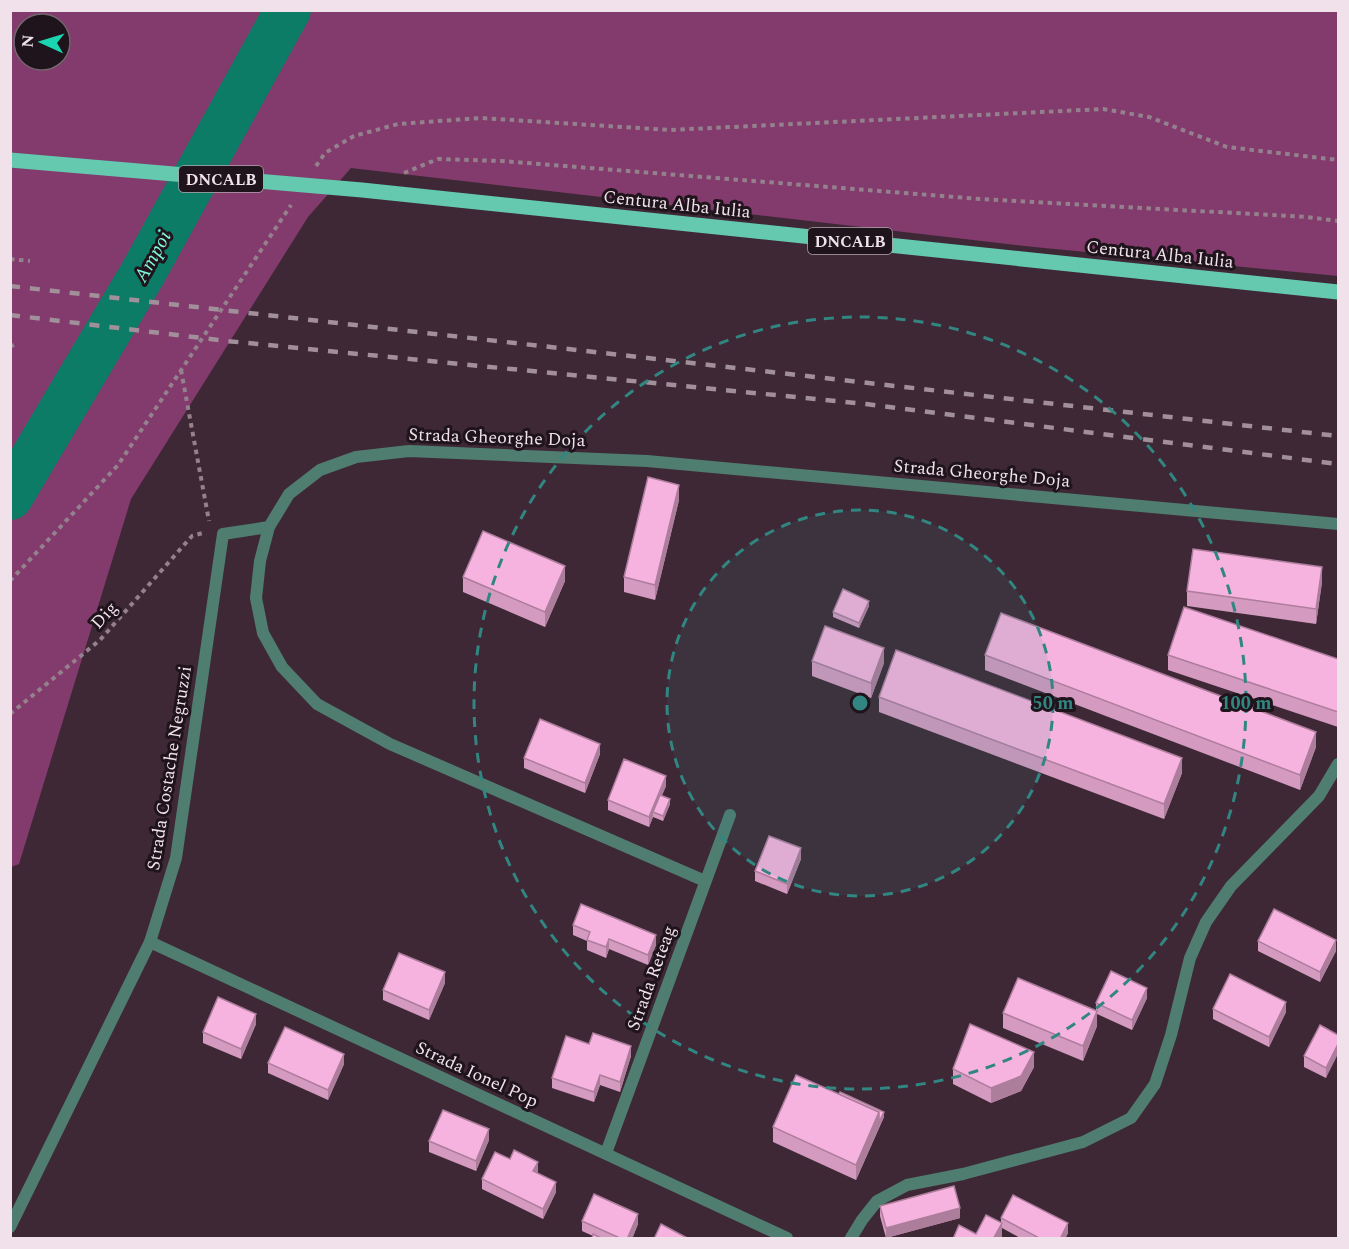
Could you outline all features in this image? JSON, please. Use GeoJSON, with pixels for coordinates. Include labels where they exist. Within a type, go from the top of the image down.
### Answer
{"type":"FeatureCollection","features":[{"type":"Feature","properties":{"kind":"main road","name":"Centura Alba Iulia"},"geometry":{"type":"LineString","coordinates":[[10,160],[362,190],[1338,292]]}},
{"type":"Feature","properties":{"kind":"street","name":"Strada Gheorghe Doja"},"geometry":{"type":"LineString","coordinates":[[705,881],[390,744],[317,704],[282,667],[263,633],[256,598],[260,561],[269,527],[289,494],[320,470],[356,457],[409,451],[647,461],[1338,524]]}},
{"type":"Feature","properties":{"kind":"street"},"geometry":{"type":"LineString","coordinates":[[217,532],[269,527]]}},
{"type":"Feature","properties":{"kind":"street","name":"Strada Costache Negruzzi"},"geometry":{"type":"LineString","coordinates":[[10,1227],[150,942],[176,858],[188,785],[217,532]]}},
{"type":"Feature","properties":{"kind":"street"},"geometry":{"type":"LineString","coordinates":[[851,1239],[862,1220],[878,1201],[907,1185],[963,1174],[1083,1142],[1131,1118],[1155,1084],[1171,1035],[1190,958],[1206,922],[1231,886],[1319,796],[1338,764]]}},
{"type":"Feature","properties":{"kind":"street","name":"Strada Reteag"},"geometry":{"type":"LineString","coordinates":[[606,1153],[730,815]]}},
{"type":"Feature","properties":{"kind":"street","name":"Strada Ionel Pop"},"geometry":{"type":"LineString","coordinates":[[150,942],[786,1238]]}},
{"type":"Feature","properties":{"kind":"path"},"geometry":{"type":"LineString","coordinates":[[394,177],[438,159],[502,161],[980,199],[1307,217],[1338,221]]}},
{"type":"Feature","properties":{"kind":"path"},"geometry":{"type":"LineString","coordinates":[[10,259],[30,261]]}},
{"type":"Feature","properties":{"kind":"path"},"geometry":{"type":"LineString","coordinates":[[181,370],[217,532]]}},
{"type":"Feature","properties":{"kind":"path","name":"Dig"},"geometry":{"type":"LineString","coordinates":[[10,714],[100,640],[192,536],[217,532]]}},
{"type":"Feature","properties":{"kind":"shaded area"},"geometry":{"type":"Polygon","coordinates":[[[10,11],[1338,11],[1338,276],[1034,247],[351,168],[308,217],[131,499],[19,864],[11,867],[10,11]]]}},
{"type":"Feature","properties":{"kind":"building"},"geometry":{"type":"Polygon","coordinates":[[[648,477],[679,485],[655,585],[624,577],[648,477]]]}},
{"type":"Feature","properties":{"kind":"building"},"geometry":{"type":"Polygon","coordinates":[[[483,531],[565,566],[545,612],[463,577],[483,531]]]}},
{"type":"Feature","properties":{"kind":"building"},"geometry":{"type":"Polygon","coordinates":[[[1193,549],[1322,567],[1316,609],[1187,591],[1193,549]]]}},
{"type":"Feature","properties":{"kind":"building"},"geometry":{"type":"Polygon","coordinates":[[[843,589],[869,601],[859,623],[833,612],[843,589]]]}},
{"type":"Feature","properties":{"kind":"building"},"geometry":{"type":"Polygon","coordinates":[[[1184,607],[1338,659],[1338,712],[1168,655],[1184,607]]]}},
{"type":"Feature","properties":{"kind":"building"},"geometry":{"type":"Polygon","coordinates":[[[1001,613],[1316,732],[1300,775],[985,655],[1001,613]]]}},
{"type":"Feature","properties":{"kind":"building"},"geometry":{"type":"Polygon","coordinates":[[[825,626],[884,648],[871,683],[812,661],[825,626]]]}},
{"type":"Feature","properties":{"kind":"building"},"geometry":{"type":"Polygon","coordinates":[[[896,650],[1182,758],[1164,804],[879,697],[896,650]]]}},
{"type":"Feature","properties":{"kind":"building"},"geometry":{"type":"Polygon","coordinates":[[[540,719],[600,744],[585,783],[524,758],[540,719]]]}},
{"type":"Feature","properties":{"kind":"building"},"geometry":{"type":"Polygon","coordinates":[[[624,759],[666,776],[649,817],[608,800],[624,759]]]}},
{"type":"Feature","properties":{"kind":"building"},"geometry":{"type":"Polygon","coordinates":[[[660,795],[670,799],[663,816],[653,812],[660,795]]]}},
{"type":"Feature","properties":{"kind":"building"},"geometry":{"type":"Polygon","coordinates":[[[769,836],[801,848],[787,884],[755,871],[769,836]]]}},
{"type":"Feature","properties":{"kind":"building"},"geometry":{"type":"Polygon","coordinates":[[[581,904],[656,935],[648,955],[609,939],[606,947],[587,940],[590,932],[573,925],[581,904]]]}},
{"type":"Feature","properties":{"kind":"building"},"geometry":{"type":"Polygon","coordinates":[[[1274,909],[1336,940],[1320,972],[1258,941],[1274,909]]]}},
{"type":"Feature","properties":{"kind":"building"},"geometry":{"type":"Polygon","coordinates":[[[399,953],[445,972],[429,1010],[383,990],[399,953]]]}},
{"type":"Feature","properties":{"kind":"building"},"geometry":{"type":"Polygon","coordinates":[[[1111,971],[1147,988],[1132,1020],[1096,1003],[1111,971]]]}},
{"type":"Feature","properties":{"kind":"building"},"geometry":{"type":"Polygon","coordinates":[[[1230,974],[1286,1002],[1269,1037],[1213,1009],[1230,974]]]}},
{"type":"Feature","properties":{"kind":"building"},"geometry":{"type":"Polygon","coordinates":[[[1018,978],[1097,1011],[1083,1046],[1003,1013],[1018,978]]]}},
{"type":"Feature","properties":{"kind":"building"},"geometry":{"type":"Polygon","coordinates":[[[218,997],[256,1014],[241,1049],[203,1032],[218,997]]]}},
{"type":"Feature","properties":{"kind":"building"},"geometry":{"type":"Polygon","coordinates":[[[970,1024],[1034,1052],[1021,1076],[991,1088],[953,1069],[970,1024]]]}},
{"type":"Feature","properties":{"kind":"building"},"geometry":{"type":"Polygon","coordinates":[[[1320,1025],[1338,1035],[1338,1044],[1326,1068],[1304,1056],[1320,1025]]]}},
{"type":"Feature","properties":{"kind":"building"},"geometry":{"type":"Polygon","coordinates":[[[285,1027],[344,1054],[328,1090],[268,1063],[285,1027]]]}},
{"type":"Feature","properties":{"kind":"building"},"geometry":{"type":"Polygon","coordinates":[[[593,1033],[631,1046],[620,1082],[600,1075],[594,1092],[552,1078],[566,1036],[589,1044],[593,1033]]]}},
{"type":"Feature","properties":{"kind":"building"},"geometry":{"type":"Polygon","coordinates":[[[796,1075],[879,1112],[856,1165],[773,1127],[796,1075]]]}},
{"type":"Feature","properties":{"kind":"building"},"geometry":{"type":"Polygon","coordinates":[[[840,1092],[884,1112],[879,1122],[879,1112],[839,1094],[840,1092]]]}},
{"type":"Feature","properties":{"kind":"building"},"geometry":{"type":"Polygon","coordinates":[[[443,1110],[489,1129],[476,1161],[429,1141],[443,1110]]]}},
{"type":"Feature","properties":{"kind":"building"},"geometry":{"type":"Polygon","coordinates":[[[514,1150],[538,1162],[533,1171],[556,1182],[543,1209],[482,1179],[495,1152],[510,1159],[514,1150]]]}},
{"type":"Feature","properties":{"kind":"building"},"geometry":{"type":"Polygon","coordinates":[[[954,1186],[960,1208],[886,1228],[880,1206],[954,1186]]]}},
{"type":"Feature","properties":{"kind":"building"},"geometry":{"type":"Polygon","coordinates":[[[594,1194],[638,1214],[627,1239],[622,1239],[582,1221],[594,1194]]]}},
{"type":"Feature","properties":{"kind":"building"},"geometry":{"type":"Polygon","coordinates":[[[1013,1195],[1068,1223],[1060,1239],[1041,1239],[1001,1218],[1013,1195]]]}},
{"type":"Feature","properties":{"kind":"building"},"geometry":{"type":"Polygon","coordinates":[[[986,1215],[1002,1223],[993,1239],[953,1239],[959,1225],[976,1234],[986,1215]]]}},
{"type":"Feature","properties":{"kind":"building"},"geometry":{"type":"Polygon","coordinates":[[[661,1224],[689,1239],[654,1239],[661,1224]]]}},
{"type":"Feature","properties":{"kind":"building"},"geometry":{"type":"Polygon","coordinates":[[[593,1234],[603,1239],[592,1239],[593,1234]]]}},
{"type":"Feature","properties":{"kind":"waterway","name":"Ampoi"},"geometry":{"type":"LineString","coordinates":[[10,497],[143,273],[288,10]]}},
{"type":"Feature","properties":{"kind":"railway"},"geometry":{"type":"LineString","coordinates":[[10,286],[1338,436]]}},
{"type":"Feature","properties":{"kind":"railway"},"geometry":{"type":"LineString","coordinates":[[10,315],[227,341],[866,404],[1338,464]]}}]}
